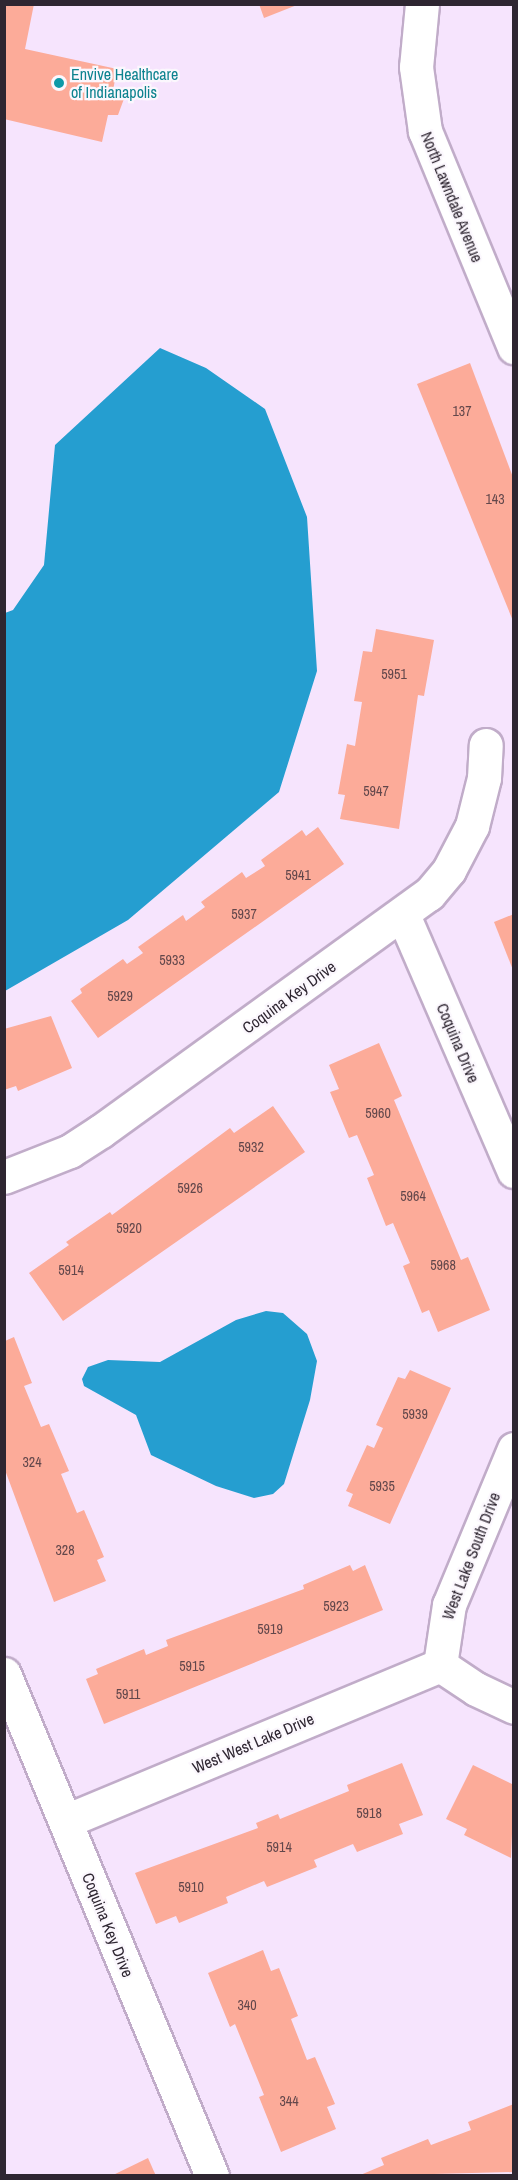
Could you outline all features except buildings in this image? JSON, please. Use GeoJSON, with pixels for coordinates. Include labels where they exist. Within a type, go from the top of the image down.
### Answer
{"type":"FeatureCollection","features":[{"type":"Feature","properties":{"kind":"street","name":"North Lawndale Avenue"},"geometry":{"type":"LineString","coordinates":[[422,4],[417,67],[425,131],[513,347]]}},
{"type":"Feature","properties":{"kind":"street","name":"Coquina Key Drive"},"geometry":{"type":"LineString","coordinates":[[4,1177],[85,1141],[404,915],[429,894],[458,856],[478,811],[486,745]]}},
{"type":"Feature","properties":{"kind":"street","name":"Coquina Drive"},"geometry":{"type":"LineString","coordinates":[[404,915],[513,1171]]}},
{"type":"Feature","properties":{"kind":"street","name":"West Lake South Drive"},"geometry":{"type":"LineString","coordinates":[[440,1665],[449,1605],[513,1449]]}},
{"type":"Feature","properties":{"kind":"street"},"geometry":{"type":"LineString","coordinates":[[440,1665],[476,1689],[513,1707]]}},
{"type":"Feature","properties":{"kind":"street","name":"West West Lake Drive"},"geometry":{"type":"LineString","coordinates":[[66,1821],[440,1665]]}},
{"type":"Feature","properties":{"kind":"street","name":"Coquina Key Drive"},"geometry":{"type":"LineString","coordinates":[[4,1674],[212,2175]]}},
{"type":"Feature","properties":{"kind":"water"},"geometry":{"type":"Polygon","coordinates":[[[160,348],[206,368],[265,409],[307,517],[317,671],[279,792],[128,920],[5,991],[5,613],[13,610],[44,565],[55,445],[160,348]]]}},
{"type":"Feature","properties":{"kind":"water"},"geometry":{"type":"Polygon","coordinates":[[[266,1311],[283,1313],[307,1334],[317,1361],[310,1400],[284,1484],[273,1494],[254,1498],[216,1486],[151,1455],[136,1415],[84,1386],[82,1379],[88,1367],[108,1360],[160,1362],[236,1320],[266,1311]]]}},
{"type":"Feature","properties":{"kind":"place","name":"Envive Healthcare of Indianapolis"},"geometry":{"type":"Point","coordinates":[59,83]}}]}
